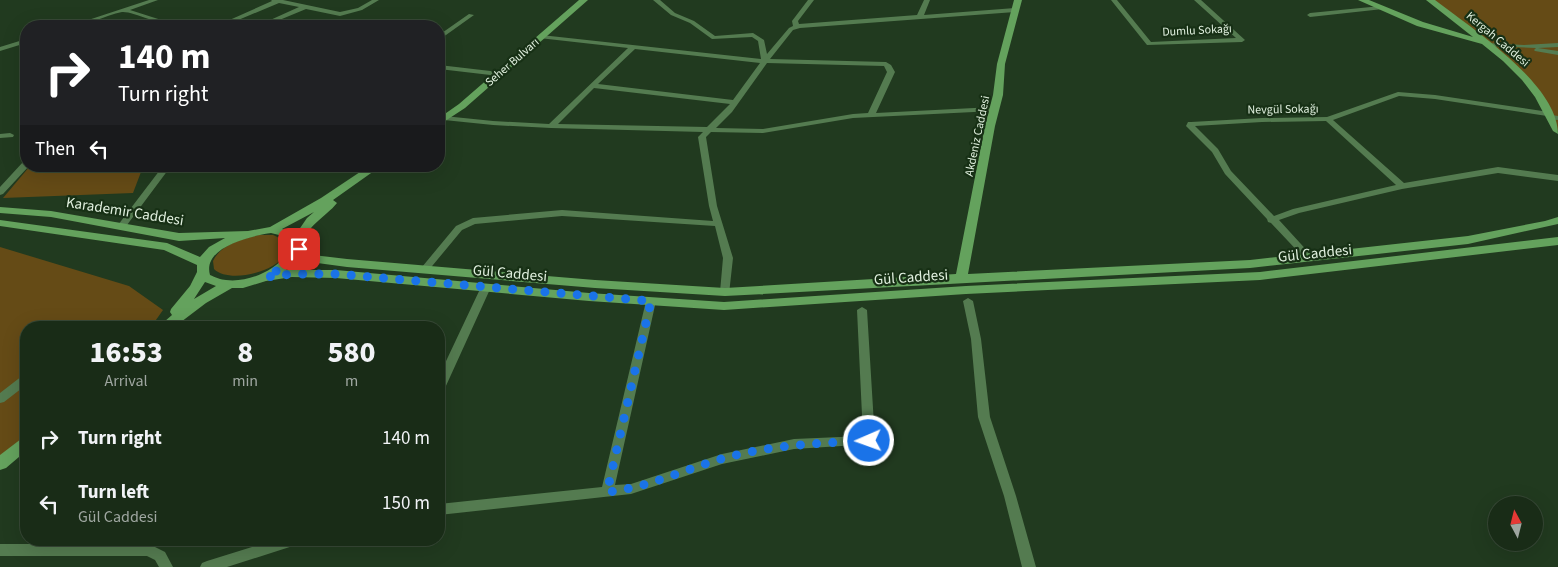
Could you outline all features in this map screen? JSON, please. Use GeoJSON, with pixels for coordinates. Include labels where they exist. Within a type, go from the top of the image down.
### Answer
{"type":"FeatureCollection","features":[{"type":"Feature","properties":{"kind":"street"},"geometry":{"type":"LineString","coordinates":[[92,20],[155,0]]}},
{"type":"Feature","properties":{"kind":"street"},"geometry":{"type":"LineString","coordinates":[[233,20],[276,1],[334,14],[360,9],[376,0]]}},
{"type":"Feature","properties":{"kind":"street","name":"Seher Bulvarı"},"geometry":{"type":"LineString","coordinates":[[445,117],[462,106],[584,0]]}},
{"type":"Feature","properties":{"kind":"street"},"geometry":{"type":"LineString","coordinates":[[656,0],[673,14],[692,22],[714,38],[747,35],[758,37],[761,40],[765,61]]}},
{"type":"Feature","properties":{"kind":"street"},"geometry":{"type":"LineString","coordinates":[[797,27],[794,21],[811,0]]}},
{"type":"Feature","properties":{"kind":"street"},"geometry":{"type":"LineString","coordinates":[[919,18],[927,0]]}},
{"type":"Feature","properties":{"kind":"street","name":"Dumlu Sokağı"},"geometry":{"type":"LineString","coordinates":[[1114,0],[1149,44],[1242,40],[1197,0]]}},
{"type":"Feature","properties":{"kind":"street"},"geometry":{"type":"LineString","coordinates":[[1362,0],[1420,24],[1487,45],[1524,47],[1558,45]]}},
{"type":"Feature","properties":{"kind":"street","name":"Kergah Caddesi"},"geometry":{"type":"LineString","coordinates":[[1430,0],[1525,78],[1553,116],[1558,131]]}},
{"type":"Feature","properties":{"kind":"street"},"geometry":{"type":"LineString","coordinates":[[725,292],[728,258],[712,206],[702,137],[735,102],[791,28],[919,18],[1016,5]]}},
{"type":"Feature","properties":{"kind":"street","name":"Akdeniz Caddesi"},"geometry":{"type":"LineString","coordinates":[[961,278],[998,95],[1001,64],[1016,5]]}},
{"type":"Feature","properties":{"kind":"street"},"geometry":{"type":"LineString","coordinates":[[274,20],[304,7]]}},
{"type":"Feature","properties":{"kind":"street"},"geometry":{"type":"LineString","coordinates":[[1310,15],[1381,8]]}},
{"type":"Feature","properties":{"kind":"street"},"geometry":{"type":"LineString","coordinates":[[124,10],[156,20]]}},
{"type":"Feature","properties":{"kind":"street"},"geometry":{"type":"LineString","coordinates":[[445,34],[471,15]]}},
{"type":"Feature","properties":{"kind":"street"},"geometry":{"type":"LineString","coordinates":[[541,37],[765,61],[886,64],[890,66],[891,72],[871,115]]}},
{"type":"Feature","properties":{"kind":"street"},"geometry":{"type":"LineString","coordinates":[[0,49],[20,43]]}},
{"type":"Feature","properties":{"kind":"street"},"geometry":{"type":"LineString","coordinates":[[551,126],[634,46]]}},
{"type":"Feature","properties":{"kind":"street"},"geometry":{"type":"LineString","coordinates":[[1524,47],[1558,54]]}},
{"type":"Feature","properties":{"kind":"street"},"geometry":{"type":"LineString","coordinates":[[445,68],[499,74]]}},
{"type":"Feature","properties":{"kind":"street"},"geometry":{"type":"LineString","coordinates":[[593,86],[735,102]]}},
{"type":"Feature","properties":{"kind":"street","name":"Nevgül Sokağı"},"geometry":{"type":"LineString","coordinates":[[1308,257],[1271,220],[1228,172],[1215,151],[1190,125],[1195,123],[1262,120],[1328,120],[1398,94],[1435,96],[1553,116]]}},
{"type":"Feature","properties":{"kind":"street"},"geometry":{"type":"LineString","coordinates":[[445,120],[551,126],[763,131],[853,116],[994,109]]}},
{"type":"Feature","properties":{"kind":"street"},"geometry":{"type":"LineString","coordinates":[[1328,120],[1402,186]]}},
{"type":"Feature","properties":{"kind":"street"},"geometry":{"type":"LineString","coordinates":[[0,136],[10,135]]}},
{"type":"Feature","properties":{"kind":"street"},"geometry":{"type":"LineString","coordinates":[[0,192],[20,170]]}},
{"type":"Feature","properties":{"kind":"street"},"geometry":{"type":"LineString","coordinates":[[1271,220],[1296,211],[1402,186],[1498,170],[1558,178]]}},
{"type":"Feature","properties":{"kind":"street"},"geometry":{"type":"LineString","coordinates":[[121,228],[163,172]]}},
{"type":"Feature","properties":{"kind":"street"},"geometry":{"type":"LineString","coordinates":[[168,321],[196,288],[203,268],[215,249],[229,240],[246,234],[271,230],[291,220],[368,172]]}},
{"type":"Feature","properties":{"kind":"street"},"geometry":{"type":"LineString","coordinates":[[172,321],[201,300],[230,284],[266,277],[288,264],[311,220],[351,184]]}},
{"type":"Feature","properties":{"kind":"street","name":"Karademir Caddesi"},"geometry":{"type":"LineString","coordinates":[[0,210],[51,214],[178,237],[246,234]]}},
{"type":"Feature","properties":{"kind":"street"},"geometry":{"type":"LineString","coordinates":[[425,269],[459,228],[473,221],[562,213],[719,224]]}},
{"type":"Feature","properties":{"kind":"street","name":"Gül Caddesi"},"geometry":{"type":"LineString","coordinates":[[271,230],[291,234],[310,258],[595,284],[725,292],[1250,264],[1468,240],[1548,224],[1558,220]]}},
{"type":"Feature","properties":{"kind":"street","name":"Karademir Caddesi"},"geometry":{"type":"LineString","coordinates":[[0,223],[167,247],[203,268],[205,277],[215,282],[230,284]]}},
{"type":"Feature","properties":{"kind":"street","name":"Gül Caddesi"},"geometry":{"type":"LineString","coordinates":[[266,277],[292,274],[336,274],[724,306],[966,290],[1260,276],[1558,241]]}},
{"type":"Feature","properties":{"kind":"street"},"geometry":{"type":"LineString","coordinates":[[445,375],[486,287]]}},
{"type":"Feature","properties":{"kind":"street"},"geometry":{"type":"LineString","coordinates":[[607,492],[651,301]]}},
{"type":"Feature","properties":{"kind":"street"},"geometry":{"type":"LineString","coordinates":[[968,301],[976,339],[984,417],[1010,496],[1029,567]]}},
{"type":"Feature","properties":{"kind":"street"},"geometry":{"type":"LineString","coordinates":[[445,509],[632,490],[722,459],[794,444],[869,441],[862,310]]}},
{"type":"Feature","properties":{"kind":"street"},"geometry":{"type":"LineString","coordinates":[[0,399],[20,384]]}},
{"type":"Feature","properties":{"kind":"street"},"geometry":{"type":"LineString","coordinates":[[0,464],[20,448]]}},
{"type":"Feature","properties":{"kind":"street"},"geometry":{"type":"LineString","coordinates":[[206,567],[274,546]]}},
{"type":"Feature","properties":{"kind":"street"},"geometry":{"type":"LineString","coordinates":[[0,550],[149,550],[160,556],[166,567]]}},
{"type":"Feature","properties":{"kind":"shaded area"},"geometry":{"type":"Polygon","coordinates":[[[1431,0],[1558,0],[1558,132],[1548,111],[1520,75],[1485,43],[1431,0]]]}},
{"type":"Feature","properties":{"kind":"shaded area"},"geometry":{"type":"Polygon","coordinates":[[[25,172],[141,172],[133,193],[3,198],[25,172]]]}},
{"type":"Feature","properties":{"kind":"shaded area"},"geometry":{"type":"Polygon","coordinates":[[[259,235],[273,235],[286,241],[287,250],[282,258],[273,266],[248,275],[235,276],[223,274],[214,269],[213,261],[221,250],[239,241],[259,235]]]}},
{"type":"Feature","properties":{"kind":"shaded area"},"geometry":{"type":"Polygon","coordinates":[[[0,247],[129,286],[163,310],[155,321],[20,321],[20,448],[0,464],[0,247]]]}},
{"type":"Feature","properties":{"kind":"route"},"geometry":{"type":"LineString","coordinates":[[299,249],[288,264],[266,277],[292,274],[336,274],[651,301],[607,492],[632,490],[722,459],[794,444],[869,441]]}}]}
